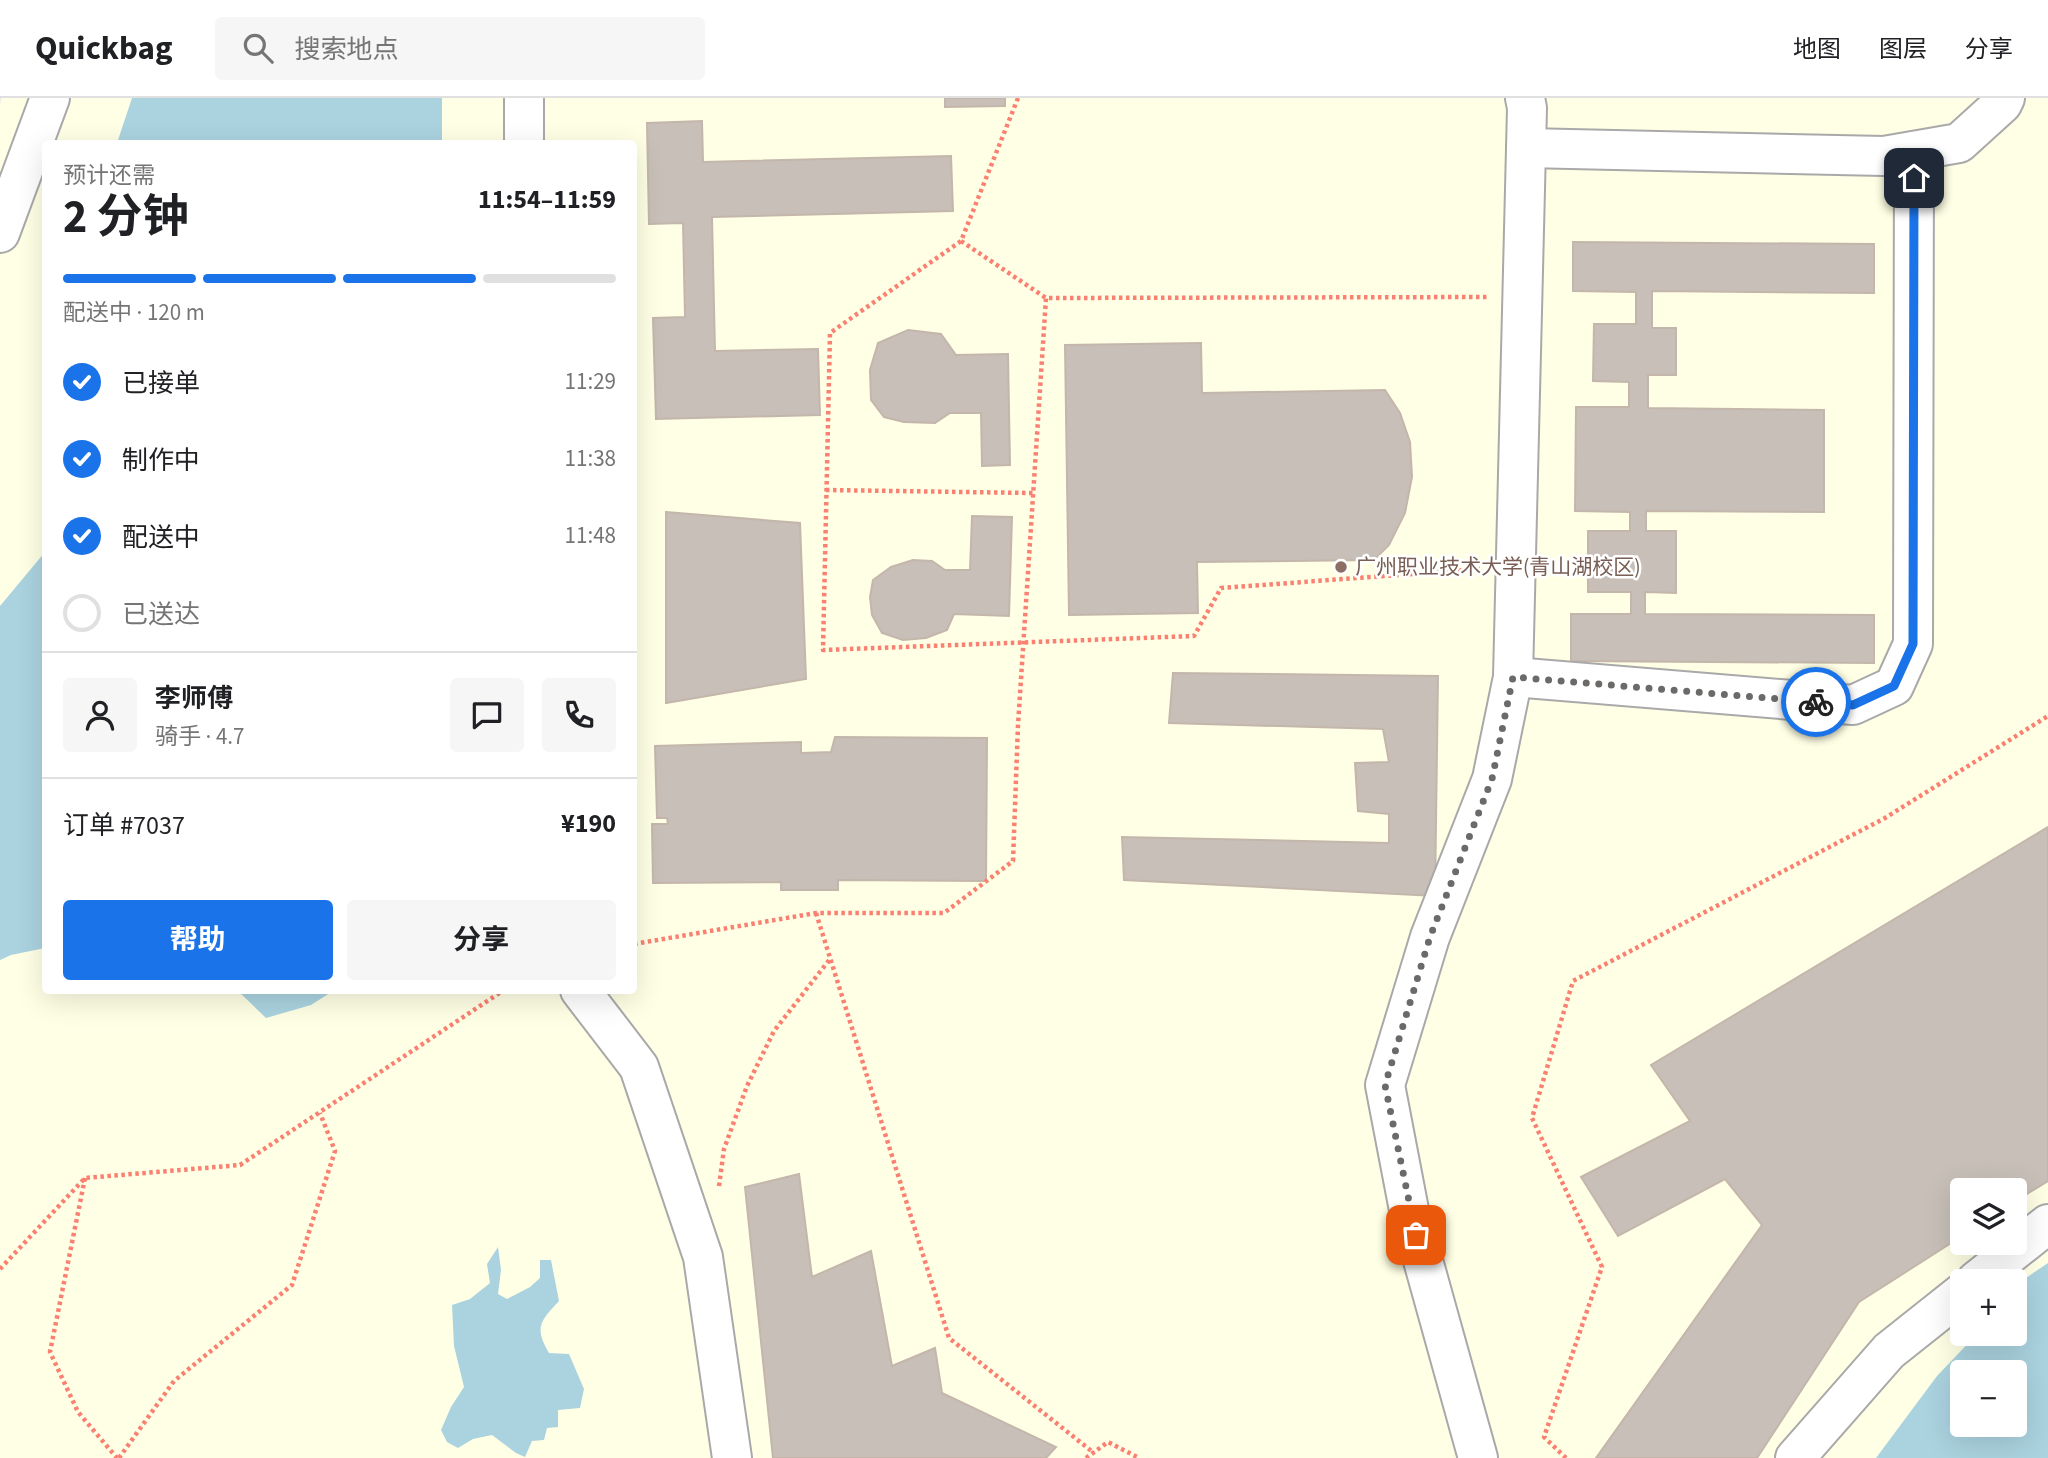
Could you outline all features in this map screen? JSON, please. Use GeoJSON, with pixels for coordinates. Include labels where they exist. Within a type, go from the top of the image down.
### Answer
{"type":"FeatureCollection","features":[{"type":"Feature","properties":{"kind":"street"},"geometry":{"type":"LineString","coordinates":[[0,233],[50,98]]}},
{"type":"Feature","properties":{"kind":"street"},"geometry":{"type":"LineString","coordinates":[[524,98],[524,140]]}},
{"type":"Feature","properties":{"kind":"street"},"geometry":{"type":"LineString","coordinates":[[1478,1458],[1409,1210],[1385,1085],[1430,937],[1492,779],[1513,677],[1525,98]]}},
{"type":"Feature","properties":{"kind":"street"},"geometry":{"type":"LineString","coordinates":[[1526,148],[1884,156],[1959,143],[2002,104],[2005,98]]}},
{"type":"Feature","properties":{"kind":"street"},"geometry":{"type":"LineString","coordinates":[[1513,677],[1853,705],[1894,686],[1913,644],[1914,151]]}},
{"type":"Feature","properties":{"kind":"street"},"geometry":{"type":"LineString","coordinates":[[583,994],[639,1067],[694,1231],[702,1257],[732,1458]]}},
{"type":"Feature","properties":{"kind":"street"},"geometry":{"type":"LineString","coordinates":[[1991,1269],[2048,1224]]}},
{"type":"Feature","properties":{"kind":"street"},"geometry":{"type":"LineString","coordinates":[[1795,1458],[1889,1351],[1950,1303]]}},
{"type":"Feature","properties":{"kind":"path"},"geometry":{"type":"LineString","coordinates":[[1018,98],[961,241],[830,333],[823,650],[1194,636],[1221,588],[1515,566]]}},
{"type":"Feature","properties":{"kind":"path"},"geometry":{"type":"LineString","coordinates":[[961,241],[1046,298],[1522,297]]}},
{"type":"Feature","properties":{"kind":"path"},"geometry":{"type":"LineString","coordinates":[[637,943],[816,913],[944,914],[1013,861],[1023,641],[1046,298]]}},
{"type":"Feature","properties":{"kind":"path"},"geometry":{"type":"LineString","coordinates":[[826,490],[1033,494]]}},
{"type":"Feature","properties":{"kind":"path"},"geometry":{"type":"LineString","coordinates":[[1566,1458],[1544,1437],[1602,1267],[1532,1118],[1573,981],[1885,818],[2048,716]]}},
{"type":"Feature","properties":{"kind":"path"},"geometry":{"type":"LineString","coordinates":[[816,913],[949,1338],[1094,1453]]}},
{"type":"Feature","properties":{"kind":"path"},"geometry":{"type":"LineString","coordinates":[[694,1231],[716,1210],[724,1149],[747,1086],[774,1031],[830,958]]}},
{"type":"Feature","properties":{"kind":"path"},"geometry":{"type":"LineString","coordinates":[[0,1269],[85,1178],[240,1165],[498,994]]}},
{"type":"Feature","properties":{"kind":"path"},"geometry":{"type":"LineString","coordinates":[[85,1178],[50,1352],[78,1412],[118,1458],[174,1381],[292,1285],[335,1151],[320,1113]]}},
{"type":"Feature","properties":{"kind":"path"},"geometry":{"type":"LineString","coordinates":[[1086,1458],[1108,1442],[1139,1458]]}},
{"type":"Feature","properties":{"kind":"shaded area","name":"广州职业技术大学(青山湖校区)"},"geometry":{"type":"Polygon","coordinates":[[[2,98],[2048,98],[2048,1458],[0,1458],[2,98]]]}},
{"type":"Feature","properties":{"kind":"water"},"geometry":{"type":"Polygon","coordinates":[[[132,98],[442,98],[442,140],[118,140],[132,98]]]}},
{"type":"Feature","properties":{"kind":"water"},"geometry":{"type":"Polygon","coordinates":[[[42,556],[42,949],[0,960],[0,606],[42,556]]]}},
{"type":"Feature","properties":{"kind":"water"},"geometry":{"type":"Polygon","coordinates":[[[241,994],[328,994],[311,1005],[266,1018],[241,994]]]}},
{"type":"Feature","properties":{"kind":"water"},"geometry":{"type":"Polygon","coordinates":[[[498,1247],[501,1270],[498,1294],[507,1299],[530,1287],[540,1278],[540,1260],[551,1260],[559,1301],[541,1325],[542,1337],[549,1353],[569,1354],[584,1389],[580,1408],[558,1410],[558,1427],[547,1428],[544,1440],[532,1441],[525,1457],[492,1435],[473,1439],[458,1448],[447,1442],[441,1430],[464,1387],[454,1346],[452,1305],[470,1299],[490,1283],[487,1264],[498,1247]]]}},
{"type":"Feature","properties":{"kind":"water"},"geometry":{"type":"Polygon","coordinates":[[[2048,1263],[2048,1458],[1876,1458],[1950,1362],[1950,1437],[2027,1437],[2027,1360],[1952,1360],[1966,1346],[2027,1346],[2027,1277],[2048,1263]]]}},
{"type":"Feature","properties":{"kind":"building"},"geometry":{"type":"Polygon","coordinates":[[[945,98],[1005,98],[1005,106],[945,107],[945,98]]]}},
{"type":"Feature","properties":{"kind":"building"},"geometry":{"type":"Polygon","coordinates":[[[702,121],[703,162],[951,156],[953,211],[712,217],[715,351],[818,349],[820,415],[656,419],[653,318],[685,317],[683,223],[649,224],[647,123],[702,121]]]}},
{"type":"Feature","properties":{"kind":"building"},"geometry":{"type":"Polygon","coordinates":[[[1573,242],[1874,244],[1874,293],[1652,291],[1652,328],[1676,328],[1676,375],[1648,375],[1648,408],[1824,410],[1824,512],[1646,511],[1646,531],[1676,531],[1676,593],[1645,592],[1645,614],[1874,615],[1874,663],[1571,661],[1571,614],[1631,614],[1631,592],[1588,592],[1588,531],[1630,531],[1630,512],[1575,511],[1576,407],[1629,407],[1629,382],[1593,381],[1594,324],[1636,324],[1636,292],[1573,291],[1573,242]]]}},
{"type":"Feature","properties":{"kind":"building"},"geometry":{"type":"Polygon","coordinates":[[[908,330],[941,334],[956,355],[1008,354],[1010,465],[982,466],[981,413],[950,413],[935,423],[904,422],[884,417],[871,400],[870,370],[878,343],[908,330]]]}},
{"type":"Feature","properties":{"kind":"building"},"geometry":{"type":"Polygon","coordinates":[[[1201,343],[1202,393],[1385,390],[1400,413],[1410,442],[1412,477],[1405,513],[1389,545],[1374,560],[1197,562],[1198,613],[1069,615],[1065,345],[1201,343]]]}},
{"type":"Feature","properties":{"kind":"building"},"geometry":{"type":"Polygon","coordinates":[[[666,512],[800,523],[806,679],[666,703],[666,512]]]}},
{"type":"Feature","properties":{"kind":"building"},"geometry":{"type":"Polygon","coordinates":[[[972,516],[1012,517],[1009,616],[954,614],[947,630],[926,638],[903,640],[882,633],[872,615],[870,597],[873,580],[891,567],[913,560],[932,561],[945,570],[970,570],[972,516]]]}},
{"type":"Feature","properties":{"kind":"building"},"geometry":{"type":"Polygon","coordinates":[[[1173,673],[1438,676],[1435,896],[1124,880],[1122,837],[1389,843],[1389,814],[1358,811],[1355,763],[1389,762],[1383,729],[1169,723],[1173,673]]]}},
{"type":"Feature","properties":{"kind":"building"},"geometry":{"type":"Polygon","coordinates":[[[835,737],[987,738],[986,881],[838,880],[838,890],[781,890],[781,882],[653,883],[652,824],[668,824],[667,818],[657,818],[655,746],[801,742],[801,753],[831,752],[835,737]]]}},
{"type":"Feature","properties":{"kind":"building"},"geometry":{"type":"Polygon","coordinates":[[[2048,827],[2048,1181],[2027,1194],[2027,1178],[1950,1178],[1950,1244],[1859,1302],[1757,1458],[1596,1458],[1762,1225],[1725,1179],[1618,1236],[1581,1177],[1690,1121],[1651,1065],[2048,827]]]}},
{"type":"Feature","properties":{"kind":"building"},"geometry":{"type":"Polygon","coordinates":[[[799,1174],[812,1277],[871,1251],[892,1366],[935,1348],[942,1393],[1056,1447],[1046,1458],[773,1458],[745,1187],[799,1174]]]}},
{"type":"Feature","properties":{"kind":"way so far"},"geometry":{"type":"LineString","coordinates":[[1416,1235],[1385,1085],[1430,937],[1492,779],[1513,677],[1816,702]]}},
{"type":"Feature","properties":{"kind":"place","name":"广州职业技术大学(青山湖校区)"},"geometry":{"type":"Point","coordinates":[1341,567]}},
{"type":"Feature","properties":{"kind":"route"},"geometry":{"type":"LineString","coordinates":[[1816,702],[1853,705],[1894,686],[1913,644],[1914,178]]}}]}
